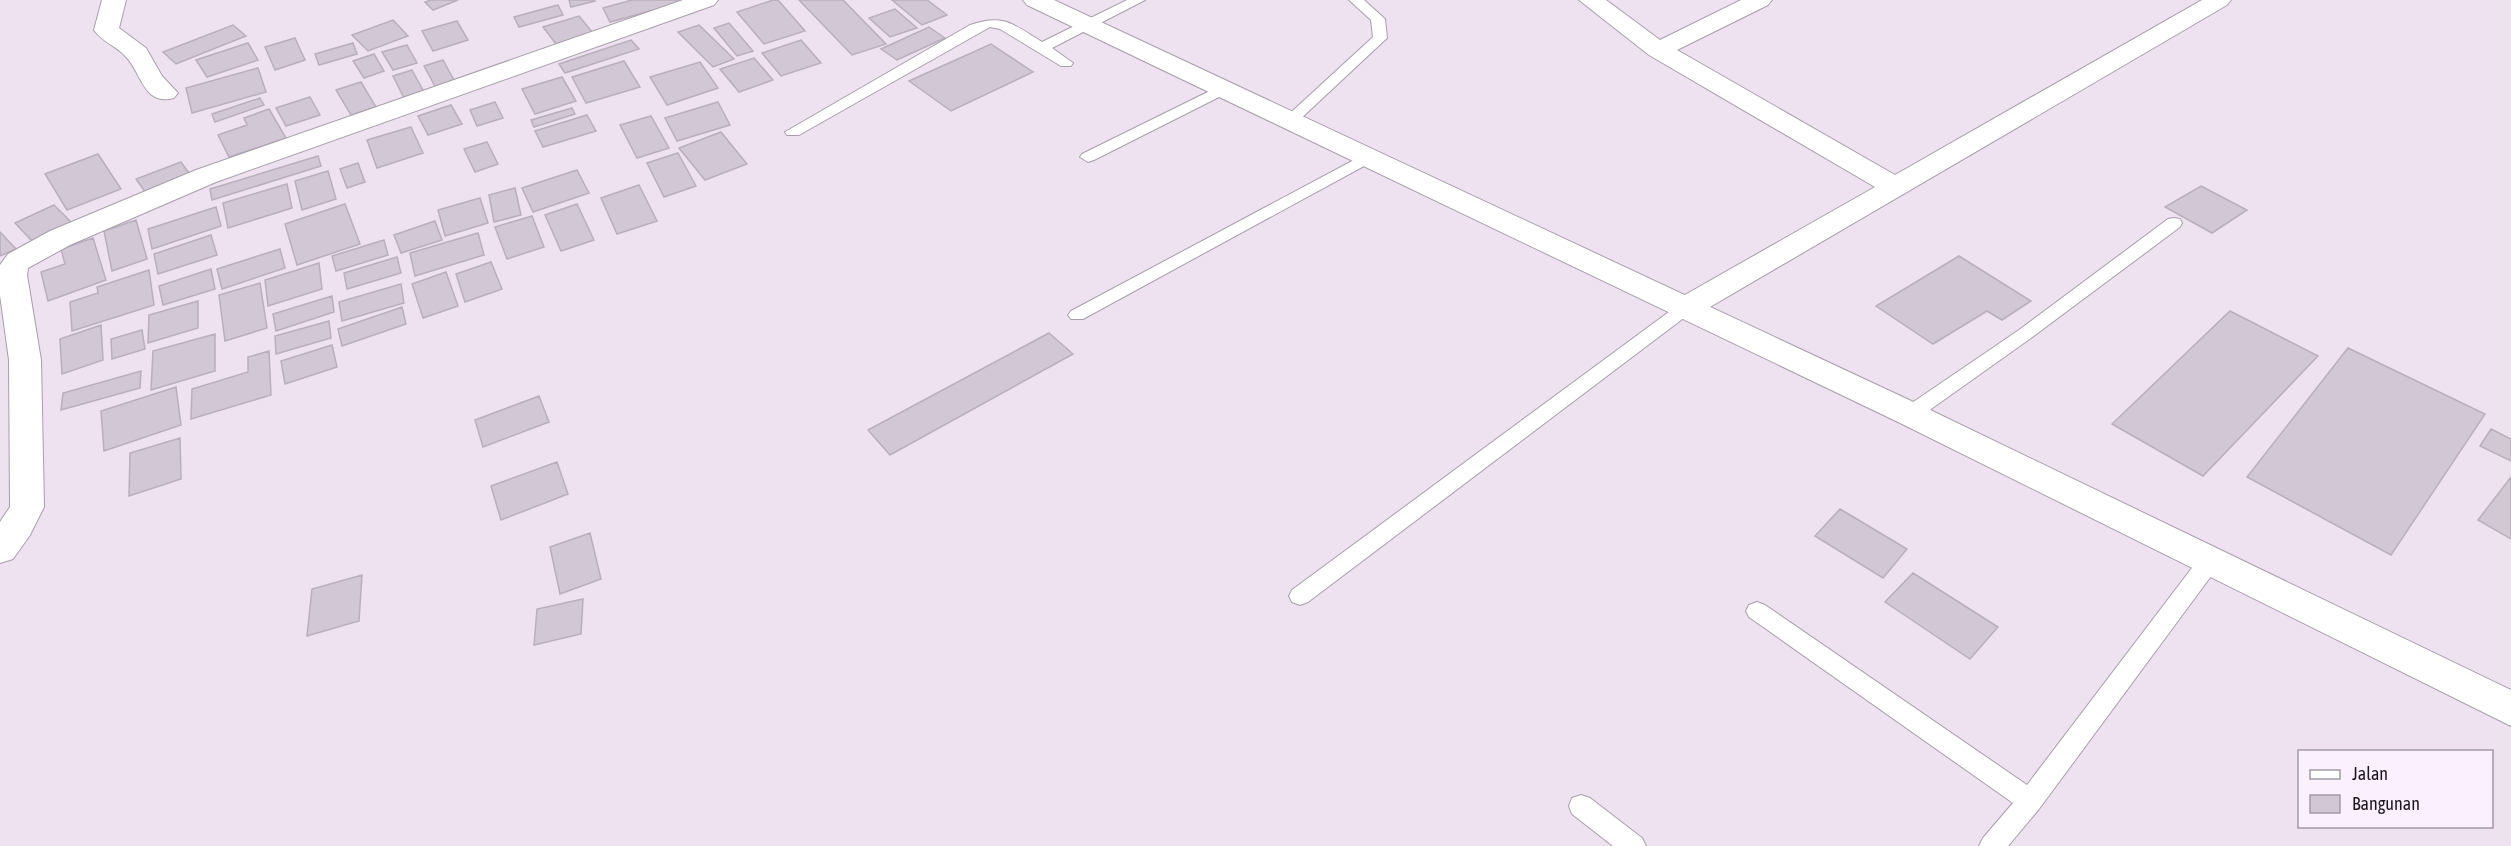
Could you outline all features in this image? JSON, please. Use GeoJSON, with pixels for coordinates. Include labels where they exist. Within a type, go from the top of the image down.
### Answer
{"type":"FeatureCollection","features":[{"type":"Feature","properties":{"kind":"street"},"geometry":{"type":"LineString","coordinates":[[114,0],[106,30],[137,52],[152,80],[165,93]]}},
{"type":"Feature","properties":{"kind":"street"},"geometry":{"type":"LineString","coordinates":[[0,549],[18,525],[27,507],[25,360],[12,275],[13,268],[18,261],[60,238],[206,176],[706,0]]}},
{"type":"Feature","properties":{"kind":"street"},"geometry":{"type":"LineString","coordinates":[[1035,0],[1910,414],[2511,709]]}},
{"type":"Feature","properties":{"kind":"street"},"geometry":{"type":"LineString","coordinates":[[1591,0],[1658,50],[1895,187]]}},
{"type":"Feature","properties":{"kind":"street"},"geometry":{"type":"LineString","coordinates":[[1658,50],[1760,0]]}},
{"type":"Feature","properties":{"kind":"street"},"geometry":{"type":"LineString","coordinates":[[1687,307],[2219,0]]}},
{"type":"Feature","properties":{"kind":"lane"},"geometry":{"type":"LineString","coordinates":[[1044,47],[1138,0]]}},
{"type":"Feature","properties":{"kind":"lane"},"geometry":{"type":"LineString","coordinates":[[1291,120],[1380,38],[1378,19],[1356,0]]}},
{"type":"Feature","properties":{"kind":"lane"},"geometry":{"type":"LineString","coordinates":[[793,132],[989,24],[1004,25],[1044,47],[1066,63]]}},
{"type":"Feature","properties":{"kind":"lane"},"geometry":{"type":"LineString","coordinates":[[1088,157],[1224,89]]}},
{"type":"Feature","properties":{"kind":"lane"},"geometry":{"type":"LineString","coordinates":[[1077,315],[1369,157]]}},
{"type":"Feature","properties":{"kind":"lane"},"geometry":{"type":"LineString","coordinates":[[1910,414],[2025,334],[2174,223]]}},
{"type":"Feature","properties":{"kind":"lane"},"geometry":{"type":"LineString","coordinates":[[1300,596],[1687,307]]}},
{"type":"Feature","properties":{"kind":"lane"},"geometry":{"type":"LineString","coordinates":[[1992,846],[2030,801],[2209,562]]}},
{"type":"Feature","properties":{"kind":"lane"},"geometry":{"type":"LineString","coordinates":[[1757,612],[2030,801]]}},
{"type":"Feature","properties":{"kind":"lane"},"geometry":{"type":"LineString","coordinates":[[1581,806],[1633,846]]}},
{"type":"Feature","properties":{"kind":"building"},"geometry":{"type":"Polygon","coordinates":[[[458,0],[433,10],[425,2],[458,0]]]}},
{"type":"Feature","properties":{"kind":"building"},"geometry":{"type":"Polygon","coordinates":[[[569,0],[594,0],[595,1],[571,7],[569,0]]]}},
{"type":"Feature","properties":{"kind":"building"},"geometry":{"type":"Polygon","coordinates":[[[632,0],[681,0],[683,2],[610,22],[603,8],[632,0]]]}},
{"type":"Feature","properties":{"kind":"building"},"geometry":{"type":"Polygon","coordinates":[[[778,0],[805,31],[764,44],[737,12],[778,0]]]}},
{"type":"Feature","properties":{"kind":"building"},"geometry":{"type":"Polygon","coordinates":[[[799,0],[843,0],[886,44],[852,55],[799,0]]]}},
{"type":"Feature","properties":{"kind":"building"},"geometry":{"type":"Polygon","coordinates":[[[892,0],[927,0],[947,15],[922,25],[892,0]]]}},
{"type":"Feature","properties":{"kind":"building"},"geometry":{"type":"Polygon","coordinates":[[[558,5],[563,15],[519,27],[514,17],[558,5]]]}},
{"type":"Feature","properties":{"kind":"building"},"geometry":{"type":"Polygon","coordinates":[[[895,9],[917,28],[890,37],[869,18],[895,9]]]}},
{"type":"Feature","properties":{"kind":"building"},"geometry":{"type":"Polygon","coordinates":[[[579,16],[592,32],[556,44],[543,27],[579,16]]]}},
{"type":"Feature","properties":{"kind":"building"},"geometry":{"type":"Polygon","coordinates":[[[393,20],[408,36],[368,51],[352,35],[393,20]]]}},
{"type":"Feature","properties":{"kind":"building"},"geometry":{"type":"Polygon","coordinates":[[[457,21],[468,40],[433,51],[422,31],[457,21]]]}},
{"type":"Feature","properties":{"kind":"building"},"geometry":{"type":"Polygon","coordinates":[[[729,23],[753,51],[737,56],[714,28],[729,23]]]}},
{"type":"Feature","properties":{"kind":"building"},"geometry":{"type":"Polygon","coordinates":[[[233,25],[246,36],[176,64],[163,52],[233,25]]]}},
{"type":"Feature","properties":{"kind":"building"},"geometry":{"type":"Polygon","coordinates":[[[699,25],[734,59],[713,67],[678,32],[699,25]]]}},
{"type":"Feature","properties":{"kind":"building"},"geometry":{"type":"Polygon","coordinates":[[[929,27],[945,38],[897,60],[881,49],[929,27]]]}},
{"type":"Feature","properties":{"kind":"building"},"geometry":{"type":"Polygon","coordinates":[[[295,38],[305,60],[275,70],[265,47],[295,38]]]}},
{"type":"Feature","properties":{"kind":"building"},"geometry":{"type":"Polygon","coordinates":[[[631,40],[639,49],[565,73],[559,64],[631,40]]]}},
{"type":"Feature","properties":{"kind":"building"},"geometry":{"type":"Polygon","coordinates":[[[801,40],[821,63],[781,76],[762,53],[801,40]]]}},
{"type":"Feature","properties":{"kind":"building"},"geometry":{"type":"Polygon","coordinates":[[[248,43],[258,60],[207,77],[196,60],[248,43]]]}},
{"type":"Feature","properties":{"kind":"building"},"geometry":{"type":"Polygon","coordinates":[[[353,43],[357,54],[319,65],[315,54],[353,43]]]}},
{"type":"Feature","properties":{"kind":"building"},"geometry":{"type":"Polygon","coordinates":[[[991,44],[1033,72],[951,111],[909,81],[991,44]]]}},
{"type":"Feature","properties":{"kind":"building"},"geometry":{"type":"Polygon","coordinates":[[[407,45],[417,63],[393,70],[382,52],[407,45]]]}},
{"type":"Feature","properties":{"kind":"building"},"geometry":{"type":"Polygon","coordinates":[[[374,54],[384,71],[364,78],[353,61],[374,54]]]}},
{"type":"Feature","properties":{"kind":"building"},"geometry":{"type":"Polygon","coordinates":[[[754,58],[773,80],[739,92],[720,69],[754,58]]]}},
{"type":"Feature","properties":{"kind":"building"},"geometry":{"type":"Polygon","coordinates":[[[443,60],[455,82],[436,88],[424,66],[443,60]]]}},
{"type":"Feature","properties":{"kind":"building"},"geometry":{"type":"Polygon","coordinates":[[[624,61],[640,87],[586,103],[572,77],[624,61]]]}},
{"type":"Feature","properties":{"kind":"building"},"geometry":{"type":"Polygon","coordinates":[[[700,62],[718,88],[667,105],[650,77],[700,62]]]}},
{"type":"Feature","properties":{"kind":"building"},"geometry":{"type":"Polygon","coordinates":[[[258,68],[266,92],[192,113],[186,88],[258,68]]]}},
{"type":"Feature","properties":{"kind":"building"},"geometry":{"type":"Polygon","coordinates":[[[412,70],[424,92],[404,98],[393,76],[412,70]]]}},
{"type":"Feature","properties":{"kind":"building"},"geometry":{"type":"Polygon","coordinates":[[[562,77],[576,101],[535,114],[522,89],[562,77]]]}},
{"type":"Feature","properties":{"kind":"building"},"geometry":{"type":"Polygon","coordinates":[[[361,82],[376,107],[351,115],[336,90],[361,82]]]}},
{"type":"Feature","properties":{"kind":"building"},"geometry":{"type":"Polygon","coordinates":[[[310,97],[320,115],[286,126],[276,108],[310,97]]]}},
{"type":"Feature","properties":{"kind":"building"},"geometry":{"type":"Polygon","coordinates":[[[260,98],[264,105],[215,122],[212,114],[260,98]]]}},
{"type":"Feature","properties":{"kind":"building"},"geometry":{"type":"Polygon","coordinates":[[[495,102],[503,118],[477,126],[470,110],[495,102]]]}},
{"type":"Feature","properties":{"kind":"building"},"geometry":{"type":"Polygon","coordinates":[[[718,102],[730,125],[677,141],[665,118],[718,102]]]}},
{"type":"Feature","properties":{"kind":"building"},"geometry":{"type":"Polygon","coordinates":[[[451,105],[462,124],[428,135],[418,116],[451,105]]]}},
{"type":"Feature","properties":{"kind":"building"},"geometry":{"type":"Polygon","coordinates":[[[572,108],[575,114],[534,127],[531,120],[572,108]]]}},
{"type":"Feature","properties":{"kind":"building"},"geometry":{"type":"Polygon","coordinates":[[[269,109],[286,138],[229,157],[218,135],[247,125],[244,118],[269,109]]]}},
{"type":"Feature","properties":{"kind":"building"},"geometry":{"type":"Polygon","coordinates":[[[587,115],[596,131],[543,147],[535,131],[587,115]]]}},
{"type":"Feature","properties":{"kind":"building"},"geometry":{"type":"Polygon","coordinates":[[[651,116],[669,148],[637,158],[620,125],[651,116]]]}},
{"type":"Feature","properties":{"kind":"building"},"geometry":{"type":"Polygon","coordinates":[[[411,127],[423,153],[377,168],[367,140],[411,127]]]}},
{"type":"Feature","properties":{"kind":"building"},"geometry":{"type":"Polygon","coordinates":[[[721,132],[747,164],[705,180],[679,148],[721,132]]]}},
{"type":"Feature","properties":{"kind":"building"},"geometry":{"type":"Polygon","coordinates":[[[487,142],[498,164],[475,172],[464,149],[487,142]]]}},
{"type":"Feature","properties":{"kind":"building"},"geometry":{"type":"Polygon","coordinates":[[[678,153],[696,186],[664,197],[647,163],[678,153]]]}},
{"type":"Feature","properties":{"kind":"building"},"geometry":{"type":"Polygon","coordinates":[[[98,154],[121,189],[67,210],[45,174],[98,154]]]}},
{"type":"Feature","properties":{"kind":"building"},"geometry":{"type":"Polygon","coordinates":[[[318,156],[321,166],[212,200],[210,189],[318,156]]]}},
{"type":"Feature","properties":{"kind":"building"},"geometry":{"type":"Polygon","coordinates":[[[181,162],[191,176],[146,193],[136,179],[181,162]]]}},
{"type":"Feature","properties":{"kind":"building"},"geometry":{"type":"Polygon","coordinates":[[[358,163],[365,182],[347,188],[340,169],[358,163]]]}},
{"type":"Feature","properties":{"kind":"building"},"geometry":{"type":"Polygon","coordinates":[[[577,170],[589,193],[533,212],[522,188],[577,170]]]}},
{"type":"Feature","properties":{"kind":"building"},"geometry":{"type":"Polygon","coordinates":[[[328,171],[336,199],[302,210],[295,181],[328,171]]]}},
{"type":"Feature","properties":{"kind":"building"},"geometry":{"type":"Polygon","coordinates":[[[287,184],[292,208],[228,228],[223,203],[287,184]]]}},
{"type":"Feature","properties":{"kind":"building"},"geometry":{"type":"Polygon","coordinates":[[[639,185],[657,221],[617,234],[601,198],[639,185]]]}},
{"type":"Feature","properties":{"kind":"building"},"geometry":{"type":"Polygon","coordinates":[[[2201,186],[2247,210],[2212,233],[2165,207],[2201,186]]]}},
{"type":"Feature","properties":{"kind":"building"},"geometry":{"type":"Polygon","coordinates":[[[515,188],[521,215],[494,222],[489,195],[515,188]]]}},
{"type":"Feature","properties":{"kind":"building"},"geometry":{"type":"Polygon","coordinates":[[[480,198],[488,223],[445,236],[438,210],[480,198]]]}},
{"type":"Feature","properties":{"kind":"building"},"geometry":{"type":"Polygon","coordinates":[[[345,204],[360,244],[297,265],[285,224],[345,204]]]}},
{"type":"Feature","properties":{"kind":"building"},"geometry":{"type":"Polygon","coordinates":[[[577,204],[594,240],[561,251],[545,215],[577,204]]]}},
{"type":"Feature","properties":{"kind":"building"},"geometry":{"type":"Polygon","coordinates":[[[54,205],[72,223],[32,241],[15,223],[54,205]]]}},
{"type":"Feature","properties":{"kind":"building"},"geometry":{"type":"Polygon","coordinates":[[[216,207],[221,226],[152,249],[148,229],[216,207]]]}},
{"type":"Feature","properties":{"kind":"building"},"geometry":{"type":"Polygon","coordinates":[[[532,216],[544,247],[507,259],[495,227],[532,216]]]}},
{"type":"Feature","properties":{"kind":"building"},"geometry":{"type":"Polygon","coordinates":[[[136,220],[147,259],[112,271],[104,231],[136,220]]]}},
{"type":"Feature","properties":{"kind":"building"},"geometry":{"type":"Polygon","coordinates":[[[435,221],[442,240],[401,253],[394,235],[435,221]]]}},
{"type":"Feature","properties":{"kind":"building"},"geometry":{"type":"Polygon","coordinates":[[[0,232],[16,249],[0,256],[0,232]]]}},
{"type":"Feature","properties":{"kind":"building"},"geometry":{"type":"Polygon","coordinates":[[[478,233],[484,255],[415,276],[410,253],[478,233]]]}},
{"type":"Feature","properties":{"kind":"building"},"geometry":{"type":"Polygon","coordinates":[[[211,235],[217,255],[158,274],[154,254],[211,235]]]}},
{"type":"Feature","properties":{"kind":"building"},"geometry":{"type":"Polygon","coordinates":[[[93,238],[106,280],[48,301],[41,272],[65,264],[61,249],[93,238]]]}},
{"type":"Feature","properties":{"kind":"building"},"geometry":{"type":"Polygon","coordinates":[[[384,240],[388,255],[336,271],[332,256],[384,240]]]}},
{"type":"Feature","properties":{"kind":"building"},"geometry":{"type":"Polygon","coordinates":[[[280,249],[285,268],[222,289],[217,269],[280,249]]]}},
{"type":"Feature","properties":{"kind":"building"},"geometry":{"type":"Polygon","coordinates":[[[1959,256],[2031,301],[2002,320],[1987,311],[1933,344],[1876,306],[1959,256]]]}},
{"type":"Feature","properties":{"kind":"building"},"geometry":{"type":"Polygon","coordinates":[[[397,257],[401,273],[347,289],[344,273],[397,257]]]}},
{"type":"Feature","properties":{"kind":"building"},"geometry":{"type":"Polygon","coordinates":[[[491,262],[502,289],[465,302],[456,274],[491,262]]]}},
{"type":"Feature","properties":{"kind":"building"},"geometry":{"type":"Polygon","coordinates":[[[319,263],[322,289],[268,306],[265,280],[319,263]]]}},
{"type":"Feature","properties":{"kind":"building"},"geometry":{"type":"Polygon","coordinates":[[[211,269],[215,289],[163,305],[159,286],[211,269]]]}},
{"type":"Feature","properties":{"kind":"building"},"geometry":{"type":"Polygon","coordinates":[[[149,270],[154,305],[72,331],[70,302],[98,293],[97,287],[149,270]]]}},
{"type":"Feature","properties":{"kind":"building"},"geometry":{"type":"Polygon","coordinates":[[[446,272],[458,306],[423,318],[412,284],[446,272]]]}},
{"type":"Feature","properties":{"kind":"building"},"geometry":{"type":"Polygon","coordinates":[[[260,283],[267,328],[225,341],[219,295],[260,283]]]}},
{"type":"Feature","properties":{"kind":"building"},"geometry":{"type":"Polygon","coordinates":[[[401,284],[404,303],[342,321],[339,302],[401,284]]]}},
{"type":"Feature","properties":{"kind":"building"},"geometry":{"type":"Polygon","coordinates":[[[332,296],[334,312],[276,331],[273,314],[332,296]]]}},
{"type":"Feature","properties":{"kind":"building"},"geometry":{"type":"Polygon","coordinates":[[[198,301],[198,328],[148,343],[149,315],[198,301]]]}},
{"type":"Feature","properties":{"kind":"building"},"geometry":{"type":"Polygon","coordinates":[[[402,307],[406,324],[342,346],[338,329],[402,307]]]}},
{"type":"Feature","properties":{"kind":"building"},"geometry":{"type":"Polygon","coordinates":[[[2230,311],[2318,356],[2203,476],[2112,424],[2230,311]]]}},
{"type":"Feature","properties":{"kind":"building"},"geometry":{"type":"Polygon","coordinates":[[[329,321],[331,338],[276,354],[275,336],[329,321]]]}},
{"type":"Feature","properties":{"kind":"building"},"geometry":{"type":"Polygon","coordinates":[[[101,325],[103,360],[62,374],[60,339],[101,325]]]}},
{"type":"Feature","properties":{"kind":"building"},"geometry":{"type":"Polygon","coordinates":[[[142,330],[145,349],[112,359],[111,339],[142,330]]]}},
{"type":"Feature","properties":{"kind":"building"},"geometry":{"type":"Polygon","coordinates":[[[1049,333],[1073,354],[890,455],[868,430],[1049,333]]]}},
{"type":"Feature","properties":{"kind":"building"},"geometry":{"type":"Polygon","coordinates":[[[215,334],[215,371],[151,390],[153,351],[215,334]]]}},
{"type":"Feature","properties":{"kind":"building"},"geometry":{"type":"Polygon","coordinates":[[[332,345],[337,367],[285,384],[281,361],[332,345]]]}},
{"type":"Feature","properties":{"kind":"building"},"geometry":{"type":"Polygon","coordinates":[[[2348,348],[2485,414],[2391,555],[2247,477],[2348,348]]]}},
{"type":"Feature","properties":{"kind":"building"},"geometry":{"type":"Polygon","coordinates":[[[269,351],[271,395],[191,419],[192,389],[248,372],[248,357],[269,351]]]}},
{"type":"Feature","properties":{"kind":"building"},"geometry":{"type":"Polygon","coordinates":[[[141,371],[140,388],[61,410],[63,393],[141,371]]]}},
{"type":"Feature","properties":{"kind":"building"},"geometry":{"type":"Polygon","coordinates":[[[176,387],[181,425],[104,451],[101,411],[176,387]]]}},
{"type":"Feature","properties":{"kind":"building"},"geometry":{"type":"Polygon","coordinates":[[[539,396],[549,422],[483,447],[475,420],[539,396]]]}},
{"type":"Feature","properties":{"kind":"building"},"geometry":{"type":"Polygon","coordinates":[[[2491,429],[2511,439],[2511,461],[2480,446],[2491,429]]]}},
{"type":"Feature","properties":{"kind":"building"},"geometry":{"type":"Polygon","coordinates":[[[180,438],[181,479],[129,496],[130,453],[180,438]]]}},
{"type":"Feature","properties":{"kind":"building"},"geometry":{"type":"Polygon","coordinates":[[[557,462],[568,494],[501,520],[491,486],[557,462]]]}},
{"type":"Feature","properties":{"kind":"building"},"geometry":{"type":"Polygon","coordinates":[[[2511,477],[2511,539],[2478,520],[2511,477]]]}},
{"type":"Feature","properties":{"kind":"building"},"geometry":{"type":"Polygon","coordinates":[[[1840,509],[1907,549],[1883,578],[1815,536],[1840,509]]]}},
{"type":"Feature","properties":{"kind":"building"},"geometry":{"type":"Polygon","coordinates":[[[590,533],[601,579],[560,594],[550,547],[590,533]]]}},
{"type":"Feature","properties":{"kind":"building"},"geometry":{"type":"Polygon","coordinates":[[[1913,573],[1998,627],[1970,659],[1885,602],[1913,573]]]}},
{"type":"Feature","properties":{"kind":"building"},"geometry":{"type":"Polygon","coordinates":[[[362,575],[359,621],[307,636],[312,589],[362,575]]]}},
{"type":"Feature","properties":{"kind":"building"},"geometry":{"type":"Polygon","coordinates":[[[583,599],[581,634],[534,645],[537,609],[583,599]]]}}]}
